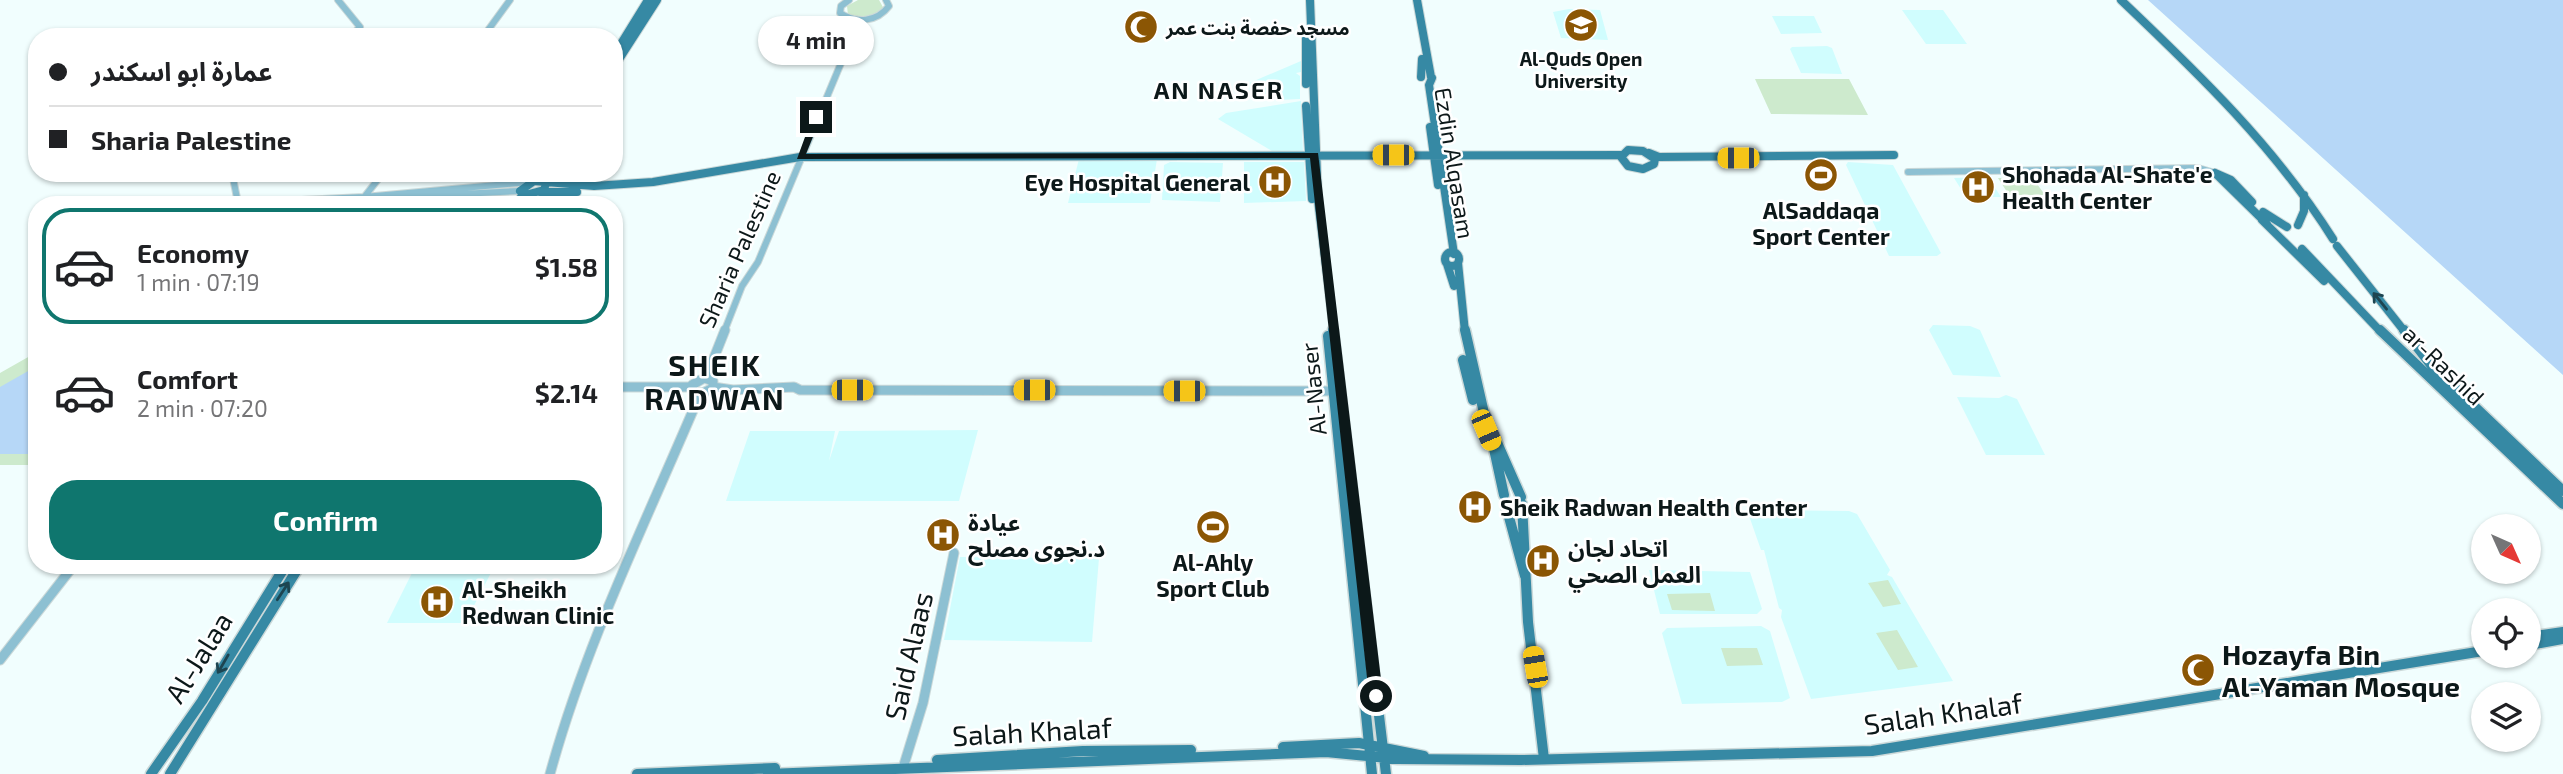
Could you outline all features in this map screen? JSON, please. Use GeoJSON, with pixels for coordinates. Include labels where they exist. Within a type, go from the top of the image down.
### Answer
{"type":"FeatureCollection","features":[{"type":"Feature","properties":{"kind":"main road"},"geometry":{"type":"LineString","coordinates":[[623,40],[648,0]]}},
{"type":"Feature","properties":{"kind":"main road"},"geometry":{"type":"LineString","coordinates":[[623,54],[657,0]]}},
{"type":"Feature","properties":{"kind":"main road","name":"Al-Naser"},"geometry":{"type":"LineString","coordinates":[[1304,0],[1311,157],[1333,391],[1376,752],[1386,774]]}},
{"type":"Feature","properties":{"kind":"main road","name":"Al-Naser"},"geometry":{"type":"LineString","coordinates":[[1310,0],[1311,157],[1376,752],[1372,774]]}},
{"type":"Feature","properties":{"kind":"main road","name":"Ezdin Alqasam"},"geometry":{"type":"LineString","coordinates":[[1415,0],[1421,78],[1448,209],[1467,382],[1494,449],[1525,576],[1544,759]]}},
{"type":"Feature","properties":{"kind":"main road","name":"Ezdin Alqasam"},"geometry":{"type":"LineString","coordinates":[[1415,0],[1432,78],[1429,85],[1437,157],[1466,348],[1477,390],[1522,501],[1528,567],[1525,576]]}},
{"type":"Feature","properties":{"kind":"main road"},"geometry":{"type":"LineString","coordinates":[[2121,0],[2249,124],[2283,164],[2304,195],[2304,211],[2298,225]]}},
{"type":"Feature","properties":{"kind":"main road"},"geometry":{"type":"LineString","coordinates":[[1421,78],[1427,81],[1432,78]]}},
{"type":"Feature","properties":{"kind":"main road"},"geometry":{"type":"LineString","coordinates":[[565,182],[591,186],[656,180],[738,170],[800,158],[1621,158],[1635,149],[1652,157],[1685,160],[1895,156],[1652,157]]}},
{"type":"Feature","properties":{"kind":"main road"},"geometry":{"type":"LineString","coordinates":[[1621,158],[1628,166],[1640,169],[1651,167],[1652,157]]}},
{"type":"Feature","properties":{"kind":"main road"},"geometry":{"type":"LineString","coordinates":[[521,192],[616,190],[666,184],[800,158]]}},
{"type":"Feature","properties":{"kind":"main road"},"geometry":{"type":"LineString","coordinates":[[2215,173],[2322,279],[2375,326]]}},
{"type":"Feature","properties":{"kind":"main road"},"geometry":{"type":"LineString","coordinates":[[2215,173],[2231,180],[2269,217],[2287,227]]}},
{"type":"Feature","properties":{"kind":"main road"},"geometry":{"type":"LineString","coordinates":[[520,196],[530,182]]}},
{"type":"Feature","properties":{"kind":"main road"},"geometry":{"type":"LineString","coordinates":[[536,196],[544,182]]}},
{"type":"Feature","properties":{"kind":"main road","name":"ar-Rashid"},"geometry":{"type":"LineString","coordinates":[[2304,195],[2335,242],[2432,366],[2563,492]]}},
{"type":"Feature","properties":{"kind":"main road"},"geometry":{"type":"LineString","coordinates":[[2262,220],[2286,237]]}},
{"type":"Feature","properties":{"kind":"main road","name":"ar-Rashid"},"geometry":{"type":"LineString","coordinates":[[2302,249],[2375,326],[2563,504]]}},
{"type":"Feature","properties":{"kind":"main road"},"geometry":{"type":"LineString","coordinates":[[1505,501],[1522,501]]}},
{"type":"Feature","properties":{"kind":"main road","name":"Al-Jalaa"},"geometry":{"type":"LineString","coordinates":[[151,774],[280,574]]}},
{"type":"Feature","properties":{"kind":"main road","name":"Al-Jalaa"},"geometry":{"type":"LineString","coordinates":[[170,774],[294,574]]}},
{"type":"Feature","properties":{"kind":"main road"},"geometry":{"type":"LineString","coordinates":[[2541,635],[2563,632]]}},
{"type":"Feature","properties":{"kind":"main road"},"geometry":{"type":"LineString","coordinates":[[2541,643],[2563,639]]}},
{"type":"Feature","properties":{"kind":"main road","name":"Salah Khalaf"},"geometry":{"type":"LineString","coordinates":[[2461,652],[2471,646]]}},
{"type":"Feature","properties":{"kind":"main road","name":"Salah Khalaf"},"geometry":{"type":"LineString","coordinates":[[637,774],[1326,752],[1376,752],[1427,758],[1544,759],[1872,751],[2181,702],[2298,679],[2471,651]]}},
{"type":"Feature","properties":{"kind":"main road","name":"Salah Khalaf"},"geometry":{"type":"LineString","coordinates":[[768,774],[904,765]]}},
{"type":"Feature","properties":{"kind":"street"},"geometry":{"type":"LineString","coordinates":[[338,0],[359,28]]}},
{"type":"Feature","properties":{"kind":"street"},"geometry":{"type":"LineString","coordinates":[[490,28],[510,0]]}},
{"type":"Feature","properties":{"kind":"street"},"geometry":{"type":"LineString","coordinates":[[849,0],[841,6],[840,13],[859,20],[885,12],[889,6],[886,0]]}},
{"type":"Feature","properties":{"kind":"street","name":"Sharia Palestine"},"geometry":{"type":"LineString","coordinates":[[706,378],[741,286],[758,261],[859,20]]}},
{"type":"Feature","properties":{"kind":"street"},"geometry":{"type":"LineString","coordinates":[[1908,173],[2198,168],[2215,173]]}},
{"type":"Feature","properties":{"kind":"street"},"geometry":{"type":"LineString","coordinates":[[365,196],[376,182]]}},
{"type":"Feature","properties":{"kind":"street"},"geometry":{"type":"LineString","coordinates":[[373,196],[505,182]]}},
{"type":"Feature","properties":{"kind":"street"},"geometry":{"type":"LineString","coordinates":[[430,196],[521,192]]}},
{"type":"Feature","properties":{"kind":"street"},"geometry":{"type":"LineString","coordinates":[[691,387],[696,381],[706,378],[713,381],[713,387]]}},
{"type":"Feature","properties":{"kind":"street"},"geometry":{"type":"LineString","coordinates":[[623,387],[691,387]]}},
{"type":"Feature","properties":{"kind":"street"},"geometry":{"type":"LineString","coordinates":[[691,387],[693,392],[700,394]]}},
{"type":"Feature","properties":{"kind":"street"},"geometry":{"type":"LineString","coordinates":[[550,774],[560,730],[604,620],[700,394],[713,387],[733,390],[794,387],[800,390],[1333,391]]}},
{"type":"Feature","properties":{"kind":"street","name":"Said Alaas"},"geometry":{"type":"LineString","coordinates":[[904,765],[923,703],[954,553]]}},
{"type":"Feature","properties":{"kind":"street"},"geometry":{"type":"LineString","coordinates":[[0,660],[67,574]]}},
{"type":"Feature","properties":{"kind":"shaded area"},"geometry":{"type":"Polygon","coordinates":[[[2148,0],[2563,0],[2563,375],[2148,0]]]}},
{"type":"Feature","properties":{"kind":"shaded area","name":"Al-Quds Open University"},"geometry":{"type":"Polygon","coordinates":[[[1569,9],[1600,10],[1608,40],[1561,38],[1553,12],[1569,9]]]}},
{"type":"Feature","properties":{"kind":"shaded area"},"geometry":{"type":"Polygon","coordinates":[[[1902,10],[1943,10],[1967,44],[1926,44],[1902,10]]]}},
{"type":"Feature","properties":{"kind":"shaded area"},"geometry":{"type":"Polygon","coordinates":[[[1772,16],[1814,16],[1822,33],[1781,34],[1772,16]]]}},
{"type":"Feature","properties":{"kind":"shaded area"},"geometry":{"type":"Polygon","coordinates":[[[1827,46],[1832,48],[1842,74],[1801,73],[1790,49],[1827,46]]]}},
{"type":"Feature","properties":{"kind":"shaded area"},"geometry":{"type":"Polygon","coordinates":[[[1301,61],[1301,72],[1296,73],[1300,76],[1300,99],[1278,100],[1247,84],[1301,61]]]}},
{"type":"Feature","properties":{"kind":"shaded area"},"geometry":{"type":"Polygon","coordinates":[[[1301,101],[1303,153],[1272,151],[1218,119],[1226,113],[1301,101]]]}},
{"type":"Feature","properties":{"kind":"shaded area"},"geometry":{"type":"Polygon","coordinates":[[[1079,159],[1157,159],[1150,203],[1068,203],[1079,159]]]}},
{"type":"Feature","properties":{"kind":"shaded area"},"geometry":{"type":"Polygon","coordinates":[[[1170,162],[1223,163],[1220,202],[1162,200],[1164,165],[1170,162]]]}},
{"type":"Feature","properties":{"kind":"shaded area","name":"Eye Hospital General"},"geometry":{"type":"Polygon","coordinates":[[[1244,162],[1304,162],[1306,201],[1244,203],[1244,162]]]}},
{"type":"Feature","properties":{"kind":"shaded area"},"geometry":{"type":"Polygon","coordinates":[[[1848,162],[1893,165],[1941,253],[1937,256],[1889,256],[1846,165],[1848,162]]]}},
{"type":"Feature","properties":{"kind":"shaded area","name":"Shohada Al-Shate'e Health Center"},"geometry":{"type":"Polygon","coordinates":[[[1988,177],[2001,197],[1966,197],[1954,178],[1988,177]]]}},
{"type":"Feature","properties":{"kind":"shaded area"},"geometry":{"type":"Polygon","coordinates":[[[1933,325],[1970,326],[1980,330],[2001,377],[1953,375],[1929,330],[1933,325]]]}},
{"type":"Feature","properties":{"kind":"shaded area"},"geometry":{"type":"Polygon","coordinates":[[[28,371],[28,454],[0,454],[0,387],[28,371]]]}},
{"type":"Feature","properties":{"kind":"shaded area"},"geometry":{"type":"Polygon","coordinates":[[[2006,395],[2017,399],[2045,455],[1986,455],[1957,397],[1999,398],[2006,395]]]}},
{"type":"Feature","properties":{"kind":"shaded area"},"geometry":{"type":"Polygon","coordinates":[[[978,430],[959,501],[726,501],[750,431],[835,431],[829,461],[839,431],[978,430]]]}},
{"type":"Feature","properties":{"kind":"shaded area"},"geometry":{"type":"Polygon","coordinates":[[[1747,510],[1849,511],[1857,514],[1890,570],[1887,575],[1892,577],[1953,681],[1811,699],[1781,617],[1782,610],[1779,608],[1764,550],[1761,550],[1747,510]]]}},
{"type":"Feature","properties":{"kind":"shaded area"},"geometry":{"type":"Polygon","coordinates":[[[960,557],[1099,558],[1092,642],[944,640],[960,557]]]}},
{"type":"Feature","properties":{"kind":"shaded area"},"geometry":{"type":"Polygon","coordinates":[[[1649,570],[1750,572],[1762,609],[1757,614],[1660,614],[1649,570]]]}},
{"type":"Feature","properties":{"kind":"shaded area","name":"Al-Sheikh Redwan Clinic"},"geometry":{"type":"Polygon","coordinates":[[[412,574],[490,574],[465,623],[387,623],[412,574]]]}},
{"type":"Feature","properties":{"kind":"shaded area"},"geometry":{"type":"Polygon","coordinates":[[[1761,626],[1770,631],[1790,698],[1782,702],[1682,704],[1662,633],[1667,628],[1761,626]]]}},
{"type":"Feature","properties":{"kind":"green space"},"geometry":{"type":"Polygon","coordinates":[[[858,0],[879,0],[884,9],[867,16],[848,15],[847,6],[858,0]]]}},
{"type":"Feature","properties":{"kind":"green space"},"geometry":{"type":"Polygon","coordinates":[[[1755,79],[1849,79],[1868,115],[1771,114],[1755,79]]]}},
{"type":"Feature","properties":{"kind":"green space"},"geometry":{"type":"Polygon","coordinates":[[[2032,177],[2045,195],[2009,195],[1998,178],[2032,177]]]}},
{"type":"Feature","properties":{"kind":"green space"},"geometry":{"type":"Polygon","coordinates":[[[28,357],[28,465],[0,465],[0,373],[28,357]]]}},
{"type":"Feature","properties":{"kind":"green space"},"geometry":{"type":"Polygon","coordinates":[[[1888,580],[1901,604],[1883,607],[1868,583],[1888,580]]]}},
{"type":"Feature","properties":{"kind":"green space"},"geometry":{"type":"Polygon","coordinates":[[[1710,593],[1715,611],[1672,610],[1667,594],[1710,593]]]}},
{"type":"Feature","properties":{"kind":"green space"},"geometry":{"type":"Polygon","coordinates":[[[1897,630],[1918,667],[1898,670],[1876,633],[1897,630]]]}},
{"type":"Feature","properties":{"kind":"green space"},"geometry":{"type":"Polygon","coordinates":[[[1721,648],[1757,648],[1763,665],[1727,666],[1721,648]]]}},
{"type":"Feature","properties":{"kind":"place","name":"Al-Quds Open University"},"geometry":{"type":"Point","coordinates":[1581,25]}},
{"type":"Feature","properties":{"kind":"place","name":"مسجد حفصة بنت عمر"},"geometry":{"type":"Point","coordinates":[1141,27]}},
{"type":"Feature","properties":{"kind":"place","name":"AlSaddaqa Sport Center"},"geometry":{"type":"Point","coordinates":[1821,175]}},
{"type":"Feature","properties":{"kind":"place","name":"Eye Hospital General"},"geometry":{"type":"Point","coordinates":[1275,182]}},
{"type":"Feature","properties":{"kind":"place","name":"Shohada Al-Shate'e Health Center"},"geometry":{"type":"Point","coordinates":[1978,187]}},
{"type":"Feature","properties":{"kind":"place","name":"Sheik Radwan Health Center"},"geometry":{"type":"Point","coordinates":[1475,507]}},
{"type":"Feature","properties":{"kind":"place","name":"Al-Ahly Sport Club"},"geometry":{"type":"Point","coordinates":[1213,527]}},
{"type":"Feature","properties":{"kind":"place","name":"عيادة د.نجوى مصلح"},"geometry":{"type":"Point","coordinates":[943,535]}},
{"type":"Feature","properties":{"kind":"place","name":"اتحاد لجان العمل الصحي"},"geometry":{"type":"Point","coordinates":[1543,561]}},
{"type":"Feature","properties":{"kind":"place","name":"Al-Sheikh Redwan Clinic"},"geometry":{"type":"Point","coordinates":[437,602]}},
{"type":"Feature","properties":{"kind":"place","name":"Hozayfa Bin Al-Yaman Mosque"},"geometry":{"type":"Point","coordinates":[2198,670]}},
{"type":"Feature","properties":{"kind":"district","name":"AN NASER"},"geometry":{"type":"Point","coordinates":[1219,89]}},
{"type":"Feature","properties":{"kind":"district","name":"SHEIK RADWAN"},"geometry":{"type":"Point","coordinates":[715,381]}},
{"type":"Feature","properties":{"kind":"route"},"geometry":{"type":"LineString","coordinates":[[816,117],[800,157],[1315,155],[1376,696]]}}]}
